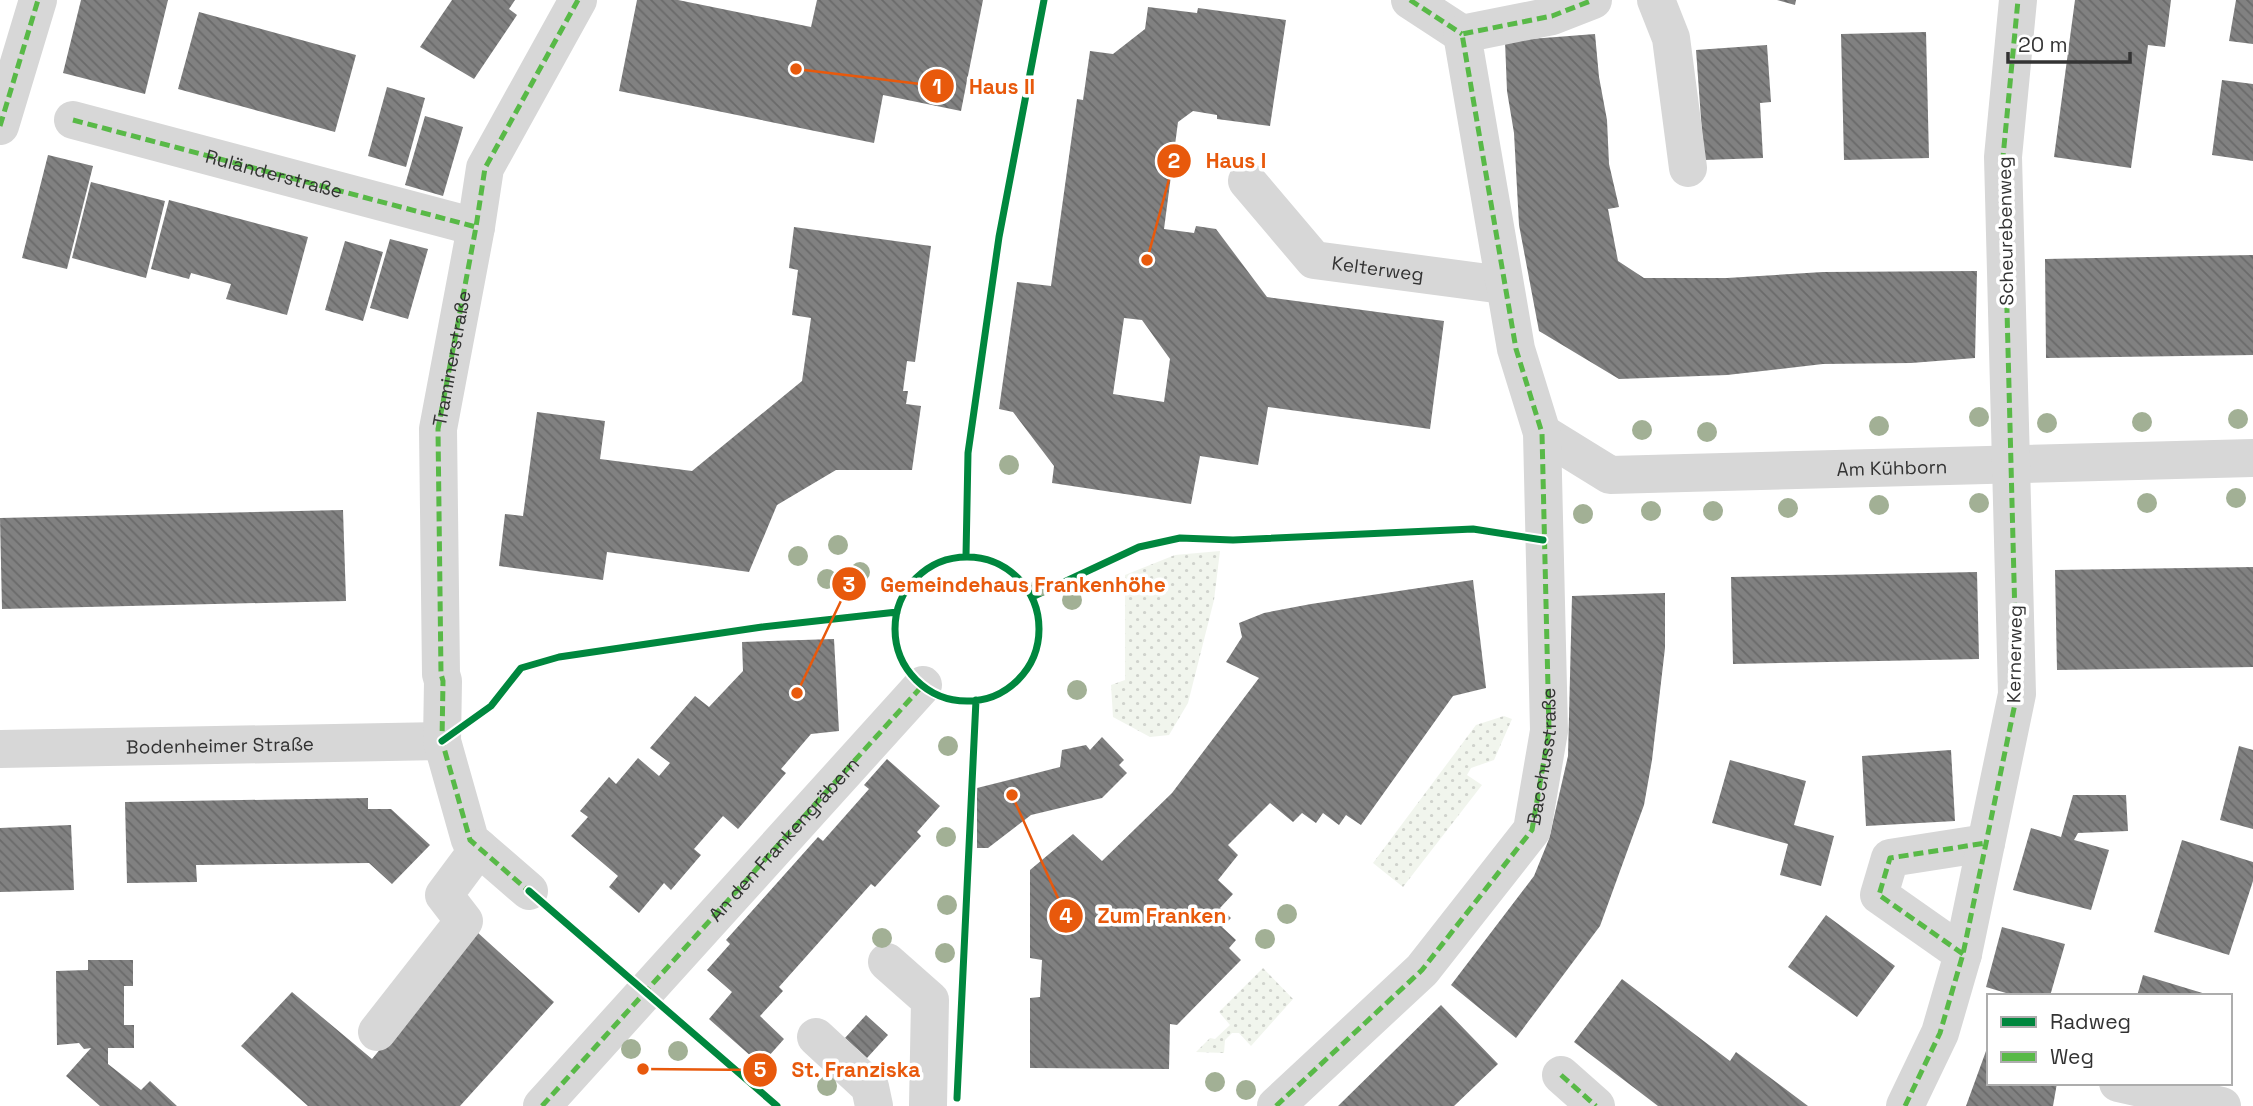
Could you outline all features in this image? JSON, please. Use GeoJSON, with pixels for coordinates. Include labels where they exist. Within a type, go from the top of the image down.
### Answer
{"type":"FeatureCollection","features":[{"type":"Feature","properties":{"kind":"street"},"geometry":{"type":"LineString","coordinates":[[0,126],[38,0]]}},
{"type":"Feature","properties":{"kind":"street","name":"Traminerstraße"},"geometry":{"type":"LineString","coordinates":[[479,848],[470,840],[442,741],[438,429],[485,169],[578,0]]}},
{"type":"Feature","properties":{"kind":"street"},"geometry":{"type":"LineString","coordinates":[[1410,0],[1462,34],[1552,16],[1593,0]]}},
{"type":"Feature","properties":{"kind":"street"},"geometry":{"type":"LineString","coordinates":[[1656,0],[1671,38],[1688,168]]}},
{"type":"Feature","properties":{"kind":"street","name":"Scheurebenweg"},"geometry":{"type":"LineString","coordinates":[[2012,463],[2003,157],[2018,0]]}},
{"type":"Feature","properties":{"kind":"street"},"geometry":{"type":"LineString","coordinates":[[1462,34],[1503,285],[1516,349],[1542,433]]}},
{"type":"Feature","properties":{"kind":"street","name":"Ruländerstraße"},"geometry":{"type":"LineString","coordinates":[[73,120],[476,226]]}},
{"type":"Feature","properties":{"kind":"street","name":"Kelterweg"},"geometry":{"type":"LineString","coordinates":[[1247,181],[1314,260],[1503,285]]}},
{"type":"Feature","properties":{"kind":"street","name":"Am Kühborn"},"geometry":{"type":"LineString","coordinates":[[1542,433],[1610,475],[2253,458]]}},
{"type":"Feature","properties":{"kind":"street","name":"Bacchusstraße"},"geometry":{"type":"LineString","coordinates":[[1276,1106],[1422,970],[1532,830],[1549,731],[1542,433]]}},
{"type":"Feature","properties":{"kind":"street","name":"Kernerweg"},"geometry":{"type":"LineString","coordinates":[[1905,1106],[1940,1033],[1963,954],[2017,694],[2012,463]]}},
{"type":"Feature","properties":{"kind":"street","name":"An den Frankengräbern"},"geometry":{"type":"LineString","coordinates":[[542,1106],[923,685]]}},
{"type":"Feature","properties":{"kind":"street","name":"Bodenheimer Straße"},"geometry":{"type":"LineString","coordinates":[[0,749],[442,741]]}},
{"type":"Feature","properties":{"kind":"street"},"geometry":{"type":"LineString","coordinates":[[1963,954],[1880,895],[1890,858],[1986,843]]}},
{"type":"Feature","properties":{"kind":"street"},"geometry":{"type":"LineString","coordinates":[[377,1032],[464,920],[444,895],[479,848],[528,891]]}},
{"type":"Feature","properties":{"kind":"street"},"geometry":{"type":"LineString","coordinates":[[887,962],[930,1000],[928,1106]]}},
{"type":"Feature","properties":{"kind":"street"},"geometry":{"type":"LineString","coordinates":[[816,1037],[870,1087],[874,1106]]}},
{"type":"Feature","properties":{"kind":"street"},"geometry":{"type":"LineString","coordinates":[[1560,1075],[1596,1106]]}},
{"type":"Feature","properties":{"kind":"street"},"geometry":{"type":"LineString","coordinates":[[2105,1106],[2112,1085]]}},
{"type":"Feature","properties":{"kind":"street"},"geometry":{"type":"LineString","coordinates":[[2127,1085],[2222,1106]]}},
{"type":"Feature","properties":{"kind":"shaded area"},"geometry":{"type":"Polygon","coordinates":[[[1220,551],[1214,600],[1188,703],[1169,735],[1150,737],[1113,717],[1111,685],[1125,680],[1125,575],[1175,555],[1220,551]]]}},
{"type":"Feature","properties":{"kind":"shaded area"},"geometry":{"type":"Polygon","coordinates":[[[1504,716],[1512,719],[1494,760],[1471,768],[1467,775],[1482,785],[1403,887],[1373,863],[1476,725],[1504,716]]]}},
{"type":"Feature","properties":{"kind":"shaded area"},"geometry":{"type":"Polygon","coordinates":[[[1263,968],[1293,999],[1251,1046],[1239,1033],[1232,1033],[1225,1040],[1224,1053],[1196,1052],[1210,1038],[1215,1039],[1230,1025],[1219,1012],[1263,968]]]}},
{"type":"Feature","properties":{"kind":"building"},"geometry":{"type":"Polygon","coordinates":[[[81,0],[168,0],[145,94],[63,73],[81,0]]]}},
{"type":"Feature","properties":{"kind":"building"},"geometry":{"type":"Polygon","coordinates":[[[452,0],[515,0],[509,9],[517,15],[474,79],[420,47],[452,0]]]}},
{"type":"Feature","properties":{"kind":"building"},"geometry":{"type":"Polygon","coordinates":[[[637,0],[678,0],[811,27],[817,0],[983,0],[961,111],[883,95],[874,143],[619,91],[637,0]]]}},
{"type":"Feature","properties":{"kind":"building"},"geometry":{"type":"Polygon","coordinates":[[[1777,0],[1796,0],[1795,5],[1777,0]]]}},
{"type":"Feature","properties":{"kind":"building"},"geometry":{"type":"Polygon","coordinates":[[[2075,0],[2171,0],[2165,47],[2148,45],[2131,168],[2054,157],[2075,0]]]}},
{"type":"Feature","properties":{"kind":"building"},"geometry":{"type":"Polygon","coordinates":[[[2236,0],[2253,0],[2253,44],[2229,41],[2236,0]]]}},
{"type":"Feature","properties":{"kind":"building"},"geometry":{"type":"Polygon","coordinates":[[[1148,7],[1197,13],[1198,8],[1286,20],[1270,126],[1217,119],[1217,115],[1193,111],[1178,122],[1164,229],[1194,233],[1196,226],[1216,229],[1267,297],[1444,321],[1430,429],[1268,407],[1258,465],[1200,456],[1191,504],[1052,483],[1054,466],[1013,412],[999,409],[1017,282],[1051,286],[1077,99],[1083,100],[1090,51],[1113,54],[1145,29],[1148,7]],[[1124,318],[1113,394],[1164,402],[1170,359],[1142,320],[1124,318]]]}},
{"type":"Feature","properties":{"kind":"building"},"geometry":{"type":"Polygon","coordinates":[[[199,12],[356,55],[335,132],[178,89],[199,12]]]}},
{"type":"Feature","properties":{"kind":"building"},"geometry":{"type":"Polygon","coordinates":[[[1926,32],[1929,158],[1844,160],[1841,34],[1926,32]]]}},
{"type":"Feature","properties":{"kind":"building"},"geometry":{"type":"Polygon","coordinates":[[[1595,34],[1607,120],[1609,164],[1619,207],[1608,209],[1618,261],[1644,278],[1727,278],[1823,272],[1977,271],[1975,358],[1911,363],[1823,364],[1727,375],[1619,379],[1539,331],[1519,225],[1505,41],[1595,34]]]}},
{"type":"Feature","properties":{"kind":"building"},"geometry":{"type":"Polygon","coordinates":[[[1767,45],[1771,102],[1760,103],[1763,158],[1704,160],[1696,50],[1767,45]]]}},
{"type":"Feature","properties":{"kind":"building"},"geometry":{"type":"Polygon","coordinates":[[[2222,80],[2253,84],[2253,161],[2212,155],[2222,80]]]}},
{"type":"Feature","properties":{"kind":"building"},"geometry":{"type":"Polygon","coordinates":[[[387,87],[425,98],[406,167],[368,156],[387,87]]]}},
{"type":"Feature","properties":{"kind":"building"},"geometry":{"type":"Polygon","coordinates":[[[425,116],[463,127],[443,196],[405,185],[425,116]]]}},
{"type":"Feature","properties":{"kind":"building"},"geometry":{"type":"Polygon","coordinates":[[[48,155],[93,166],[67,269],[22,258],[48,155]]]}},
{"type":"Feature","properties":{"kind":"building"},"geometry":{"type":"Polygon","coordinates":[[[91,182],[165,201],[146,278],[72,258],[91,182]]]}},
{"type":"Feature","properties":{"kind":"building"},"geometry":{"type":"Polygon","coordinates":[[[169,200],[308,237],[287,315],[226,299],[231,284],[191,273],[189,279],[151,269],[169,200]]]}},
{"type":"Feature","properties":{"kind":"building"},"geometry":{"type":"Polygon","coordinates":[[[794,227],[931,246],[915,362],[907,361],[903,391],[908,391],[906,404],[921,406],[912,470],[836,470],[777,505],[749,572],[607,552],[603,580],[499,566],[505,514],[523,516],[537,412],[605,421],[600,459],[692,471],[802,381],[811,318],[792,315],[798,270],[789,268],[794,227]]]}},
{"type":"Feature","properties":{"kind":"building"},"geometry":{"type":"Polygon","coordinates":[[[390,239],[428,249],[408,319],[370,308],[390,239]]]}},
{"type":"Feature","properties":{"kind":"building"},"geometry":{"type":"Polygon","coordinates":[[[345,241],[383,252],[363,321],[325,310],[345,241]]]}},
{"type":"Feature","properties":{"kind":"building"},"geometry":{"type":"Polygon","coordinates":[[[2253,255],[2253,355],[2046,358],[2045,259],[2253,255]]]}},
{"type":"Feature","properties":{"kind":"building"},"geometry":{"type":"Polygon","coordinates":[[[343,510],[346,601],[2,609],[0,518],[343,510]]]}},
{"type":"Feature","properties":{"kind":"building"},"geometry":{"type":"Polygon","coordinates":[[[2253,567],[2253,667],[2057,670],[2055,570],[2253,567]]]}},
{"type":"Feature","properties":{"kind":"building"},"geometry":{"type":"Polygon","coordinates":[[[1977,572],[1979,659],[1733,664],[1731,577],[1977,572]]]}},
{"type":"Feature","properties":{"kind":"building"},"geometry":{"type":"Polygon","coordinates":[[[1473,580],[1486,688],[1453,696],[1361,825],[1346,815],[1339,825],[1323,813],[1316,823],[1302,813],[1293,822],[1270,803],[1228,845],[1238,855],[1218,880],[1233,894],[1220,908],[1231,918],[1222,927],[1236,940],[1229,948],[1241,960],[1177,1025],[1170,1024],[1169,1069],[1030,1068],[1030,998],[1040,997],[1042,960],[1030,958],[1030,870],[1073,834],[1102,861],[1172,793],[1259,678],[1226,662],[1242,637],[1239,623],[1264,613],[1311,604],[1473,580]]]}},
{"type":"Feature","properties":{"kind":"building"},"geometry":{"type":"Polygon","coordinates":[[[1665,593],[1665,648],[1644,805],[1600,926],[1516,1038],[1451,985],[1534,876],[1549,839],[1568,756],[1572,596],[1665,593]]]}},
{"type":"Feature","properties":{"kind":"building"},"geometry":{"type":"Polygon","coordinates":[[[834,639],[839,731],[811,734],[781,769],[786,773],[738,829],[723,816],[694,849],[701,855],[671,890],[664,883],[639,913],[609,887],[618,876],[571,836],[588,817],[580,811],[609,777],[616,784],[638,758],[659,776],[670,763],[650,748],[695,696],[709,707],[743,671],[742,642],[834,639]]]}},
{"type":"Feature","properties":{"kind":"building"},"geometry":{"type":"Polygon","coordinates":[[[1102,737],[1124,760],[1119,765],[1127,773],[1102,798],[1031,815],[988,848],[977,848],[977,788],[1060,767],[1062,750],[1086,745],[1090,750],[1102,737]]]}},
{"type":"Feature","properties":{"kind":"building"},"geometry":{"type":"Polygon","coordinates":[[[2239,746],[2253,750],[2253,829],[2220,820],[2239,746]]]}},
{"type":"Feature","properties":{"kind":"building"},"geometry":{"type":"Polygon","coordinates":[[[1951,750],[1955,821],[1866,826],[1862,756],[1951,750]]]}},
{"type":"Feature","properties":{"kind":"building"},"geometry":{"type":"Polygon","coordinates":[[[887,759],[940,806],[917,832],[921,836],[875,887],[871,884],[779,987],[783,991],[760,1016],[784,1039],[761,1065],[709,1019],[732,992],[707,970],[730,944],[726,940],[818,837],[823,841],[869,789],[864,785],[887,759]]]}},
{"type":"Feature","properties":{"kind":"building"},"geometry":{"type":"Polygon","coordinates":[[[1730,760],[1806,781],[1794,825],[1834,836],[1821,886],[1780,875],[1788,844],[1712,823],[1730,760]]]}},
{"type":"Feature","properties":{"kind":"building"},"geometry":{"type":"Polygon","coordinates":[[[2073,795],[2126,795],[2128,831],[2078,833],[2074,840],[2109,850],[2091,910],[2013,890],[2031,828],[2061,837],[2073,795]]]}},
{"type":"Feature","properties":{"kind":"building"},"geometry":{"type":"Polygon","coordinates":[[[368,798],[368,809],[391,809],[430,845],[392,884],[369,863],[196,865],[197,882],[127,883],[125,802],[368,798]]]}},
{"type":"Feature","properties":{"kind":"building"},"geometry":{"type":"Polygon","coordinates":[[[71,825],[74,890],[0,892],[0,828],[71,825]]]}},
{"type":"Feature","properties":{"kind":"building"},"geometry":{"type":"Polygon","coordinates":[[[2182,840],[2253,862],[2253,881],[2229,955],[2154,932],[2182,840]]]}},
{"type":"Feature","properties":{"kind":"building"},"geometry":{"type":"Polygon","coordinates":[[[1826,915],[1895,966],[1857,1017],[1788,967],[1826,915]]]}},
{"type":"Feature","properties":{"kind":"building"},"geometry":{"type":"Polygon","coordinates":[[[2002,927],[2065,944],[2051,994],[2009,994],[1986,987],[2002,927]]]}},
{"type":"Feature","properties":{"kind":"building"},"geometry":{"type":"Polygon","coordinates":[[[477,932],[554,1002],[460,1106],[308,1106],[241,1046],[292,992],[372,1059],[477,932]]]}},
{"type":"Feature","properties":{"kind":"building"},"geometry":{"type":"Polygon","coordinates":[[[88,960],[133,960],[133,986],[124,986],[124,1025],[134,1025],[134,1048],[108,1048],[108,1064],[141,1090],[150,1081],[177,1106],[100,1106],[66,1076],[91,1048],[84,1049],[79,1043],[57,1045],[56,971],[88,970],[88,960]]]}},
{"type":"Feature","properties":{"kind":"building"},"geometry":{"type":"Polygon","coordinates":[[[2143,975],[2206,994],[2138,994],[2143,975]]]}},
{"type":"Feature","properties":{"kind":"building"},"geometry":{"type":"Polygon","coordinates":[[[1622,979],[1730,1061],[1736,1052],[1808,1106],[1658,1106],[1574,1042],[1622,979]]]}},
{"type":"Feature","properties":{"kind":"building"},"geometry":{"type":"Polygon","coordinates":[[[1441,1005],[1498,1064],[1454,1106],[1338,1106],[1441,1005]]]}},
{"type":"Feature","properties":{"kind":"building"},"geometry":{"type":"Polygon","coordinates":[[[866,1015],[888,1035],[867,1058],[845,1038],[866,1015]]]}},
{"type":"Feature","properties":{"kind":"building"},"geometry":{"type":"Polygon","coordinates":[[[1986,1051],[1987,1085],[2057,1085],[2053,1106],[1966,1106],[1986,1051]]]}},
{"type":"Feature","properties":{"kind":"marked path"},"geometry":{"type":"LineString","coordinates":[[0,126],[38,0]]}},
{"type":"Feature","properties":{"kind":"marked path"},"geometry":{"type":"LineString","coordinates":[[532,894],[470,840],[442,741],[438,429],[485,168],[578,0]]}},
{"type":"Feature","properties":{"kind":"marked path"},"geometry":{"type":"LineString","coordinates":[[1410,0],[1462,34]]}},
{"type":"Feature","properties":{"kind":"marked path"},"geometry":{"type":"LineString","coordinates":[[1276,1106],[1422,970],[1532,830],[1549,731],[1542,433],[1516,349],[1462,34],[1552,16],[1593,0]]}},
{"type":"Feature","properties":{"kind":"marked path"},"geometry":{"type":"LineString","coordinates":[[1905,1106],[1940,1033],[1963,954],[2017,694],[2003,157],[2018,0]]}},
{"type":"Feature","properties":{"kind":"marked path"},"geometry":{"type":"LineString","coordinates":[[73,120],[476,227]]}},
{"type":"Feature","properties":{"kind":"marked path"},"geometry":{"type":"LineString","coordinates":[[542,1106],[923,685]]}},
{"type":"Feature","properties":{"kind":"marked path"},"geometry":{"type":"LineString","coordinates":[[1963,954],[1879,895],[1890,858],[1986,843]]}},
{"type":"Feature","properties":{"kind":"marked path"},"geometry":{"type":"LineString","coordinates":[[1561,1075],[1596,1106]]}},
{"type":"Feature","properties":{"kind":"cycle path"},"geometry":{"type":"LineString","coordinates":[[966,556],[968,453],[999,237],[1044,0]]}},
{"type":"Feature","properties":{"kind":"cycle path"},"geometry":{"type":"LineString","coordinates":[[1032,597],[1139,547],[1180,538],[1233,540],[1473,529],[1543,540]]}},
{"type":"Feature","properties":{"kind":"cycle path"},"geometry":{"type":"LineString","coordinates":[[967,557],[994,563],[1018,578],[1033,602],[1039,629],[1033,656],[1018,680],[994,695],[967,701],[940,695],[916,680],[901,656],[895,629],[901,602],[916,578],[940,563],[967,557]]}},
{"type":"Feature","properties":{"kind":"cycle path"},"geometry":{"type":"LineString","coordinates":[[442,741],[491,706],[521,668],[559,657],[762,627],[897,612]]}},
{"type":"Feature","properties":{"kind":"cycle path"},"geometry":{"type":"LineString","coordinates":[[957,1098],[976,700]]}},
{"type":"Feature","properties":{"kind":"cycle path"},"geometry":{"type":"LineString","coordinates":[[529,891],[777,1106]]}},
{"type":"Feature","properties":{"kind":"place","name":"Haus II"},"geometry":{"type":"Point","coordinates":[796,69]}},
{"type":"Feature","properties":{"kind":"place","name":"Haus I"},"geometry":{"type":"Point","coordinates":[1147,260]}},
{"type":"Feature","properties":{"kind":"place","name":"Gemeindehaus Frankenhöhe"},"geometry":{"type":"Point","coordinates":[797,693]}},
{"type":"Feature","properties":{"kind":"place","name":"Zum Franken"},"geometry":{"type":"Point","coordinates":[1012,795]}},
{"type":"Feature","properties":{"kind":"place","name":"St. Franziska"},"geometry":{"type":"Point","coordinates":[643,1069]}}]}
